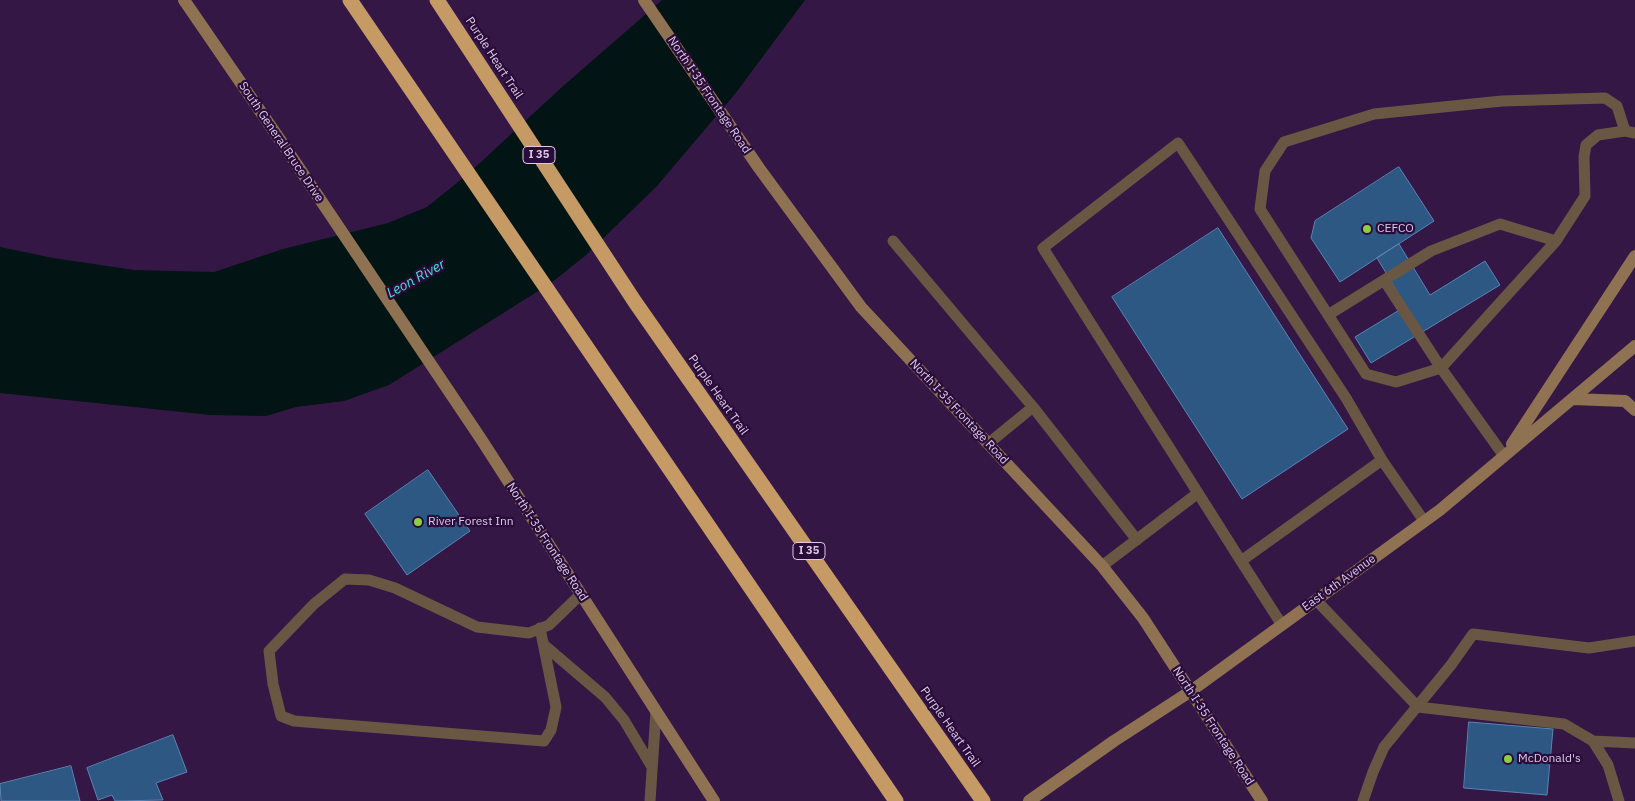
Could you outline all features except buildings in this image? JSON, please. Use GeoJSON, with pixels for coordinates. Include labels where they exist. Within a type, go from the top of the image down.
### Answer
{"type":"FeatureCollection","features":[{"type":"Feature","properties":{"kind":"highway"},"geometry":{"type":"LineString","coordinates":[[350,0],[896,801]]}},
{"type":"Feature","properties":{"kind":"highway","name":"Purple Heart Trail"},"geometry":{"type":"LineString","coordinates":[[440,4],[634,302],[983,801]]}},
{"type":"Feature","properties":{"kind":"main road","name":"South General Bruce Drive"},"geometry":{"type":"LineString","coordinates":[[184,0],[290,153],[377,285]]}},
{"type":"Feature","properties":{"kind":"main road","name":"North I-35 Frontage Road"},"geometry":{"type":"LineString","coordinates":[[644,0],[759,168],[862,307],[1102,566],[1144,618],[1262,801]]}},
{"type":"Feature","properties":{"kind":"main road"},"geometry":{"type":"LineString","coordinates":[[1504,456],[1635,256]]}},
{"type":"Feature","properties":{"kind":"main road","name":"North I-35 Frontage Road"},"geometry":{"type":"LineString","coordinates":[[377,285],[480,439],[714,801]]}},
{"type":"Feature","properties":{"kind":"main road","name":"East 6th Avenue"},"geometry":{"type":"LineString","coordinates":[[1029,801],[1114,741],[1191,691],[1424,521],[1635,346]]}},
{"type":"Feature","properties":{"kind":"main road"},"geometry":{"type":"LineString","coordinates":[[1573,398],[1625,401],[1635,410]]}},
{"type":"Feature","properties":{"kind":"lane"},"geometry":{"type":"LineString","coordinates":[[1606,98],[1617,106],[1630,132],[1598,135],[1586,145],[1585,196],[1556,241],[1441,368],[1396,382],[1366,374],[1260,209],[1265,171],[1284,142],[1374,114],[1502,101],[1606,98]]}},
{"type":"Feature","properties":{"kind":"lane"},"geometry":{"type":"LineString","coordinates":[[1282,625],[1043,248],[1178,143],[1346,398],[1382,460],[1424,521]]}},
{"type":"Feature","properties":{"kind":"lane"},"geometry":{"type":"LineString","coordinates":[[1328,315],[1431,251],[1500,224],[1556,241]]}},
{"type":"Feature","properties":{"kind":"lane"},"geometry":{"type":"LineString","coordinates":[[893,241],[1033,407],[1137,540]]}},
{"type":"Feature","properties":{"kind":"lane"},"geometry":{"type":"LineString","coordinates":[[1384,280],[1441,368],[1504,456]]}},
{"type":"Feature","properties":{"kind":"lane"},"geometry":{"type":"LineString","coordinates":[[988,444],[1033,407]]}},
{"type":"Feature","properties":{"kind":"lane"},"geometry":{"type":"LineString","coordinates":[[1241,561],[1382,460]]}},
{"type":"Feature","properties":{"kind":"lane"},"geometry":{"type":"LineString","coordinates":[[1102,566],[1198,493]]}},
{"type":"Feature","properties":{"kind":"lane"},"geometry":{"type":"LineString","coordinates":[[540,628],[556,707],[551,730],[544,741],[294,722],[281,716],[272,684],[269,651],[314,604],[345,579],[368,580],[395,588],[477,627],[529,633],[540,628],[548,625],[581,594]]}},
{"type":"Feature","properties":{"kind":"lane"},"geometry":{"type":"LineString","coordinates":[[1316,600],[1418,706],[1564,724],[1593,741],[1608,765],[1619,801]]}},
{"type":"Feature","properties":{"kind":"lane"},"geometry":{"type":"LineString","coordinates":[[1364,801],[1373,772],[1384,747],[1451,665],[1473,634],[1589,648],[1635,641]]}},
{"type":"Feature","properties":{"kind":"lane"},"geometry":{"type":"LineString","coordinates":[[544,645],[605,697],[624,720],[652,767]]}},
{"type":"Feature","properties":{"kind":"lane"},"geometry":{"type":"LineString","coordinates":[[650,801],[656,711]]}},
{"type":"Feature","properties":{"kind":"lane"},"geometry":{"type":"LineString","coordinates":[[1593,741],[1635,743]]}},
{"type":"Feature","properties":{"kind":"water","name":"Leon River"},"geometry":{"type":"Polygon","coordinates":[[[662,0],[805,0],[735,94],[657,186],[585,256],[551,283],[389,385],[344,401],[296,407],[266,416],[210,415],[0,393],[0,247],[53,258],[134,270],[214,272],[283,249],[388,223],[427,207],[468,174],[562,87],[662,0]]]}},
{"type":"Feature","properties":{"kind":"place","name":"CEFCO"},"geometry":{"type":"Point","coordinates":[1367,229]}},
{"type":"Feature","properties":{"kind":"place","name":"River Forest Inn"},"geometry":{"type":"Point","coordinates":[418,522]}},
{"type":"Feature","properties":{"kind":"place","name":"McDonald's"},"geometry":{"type":"Point","coordinates":[1508,759]}}]}
